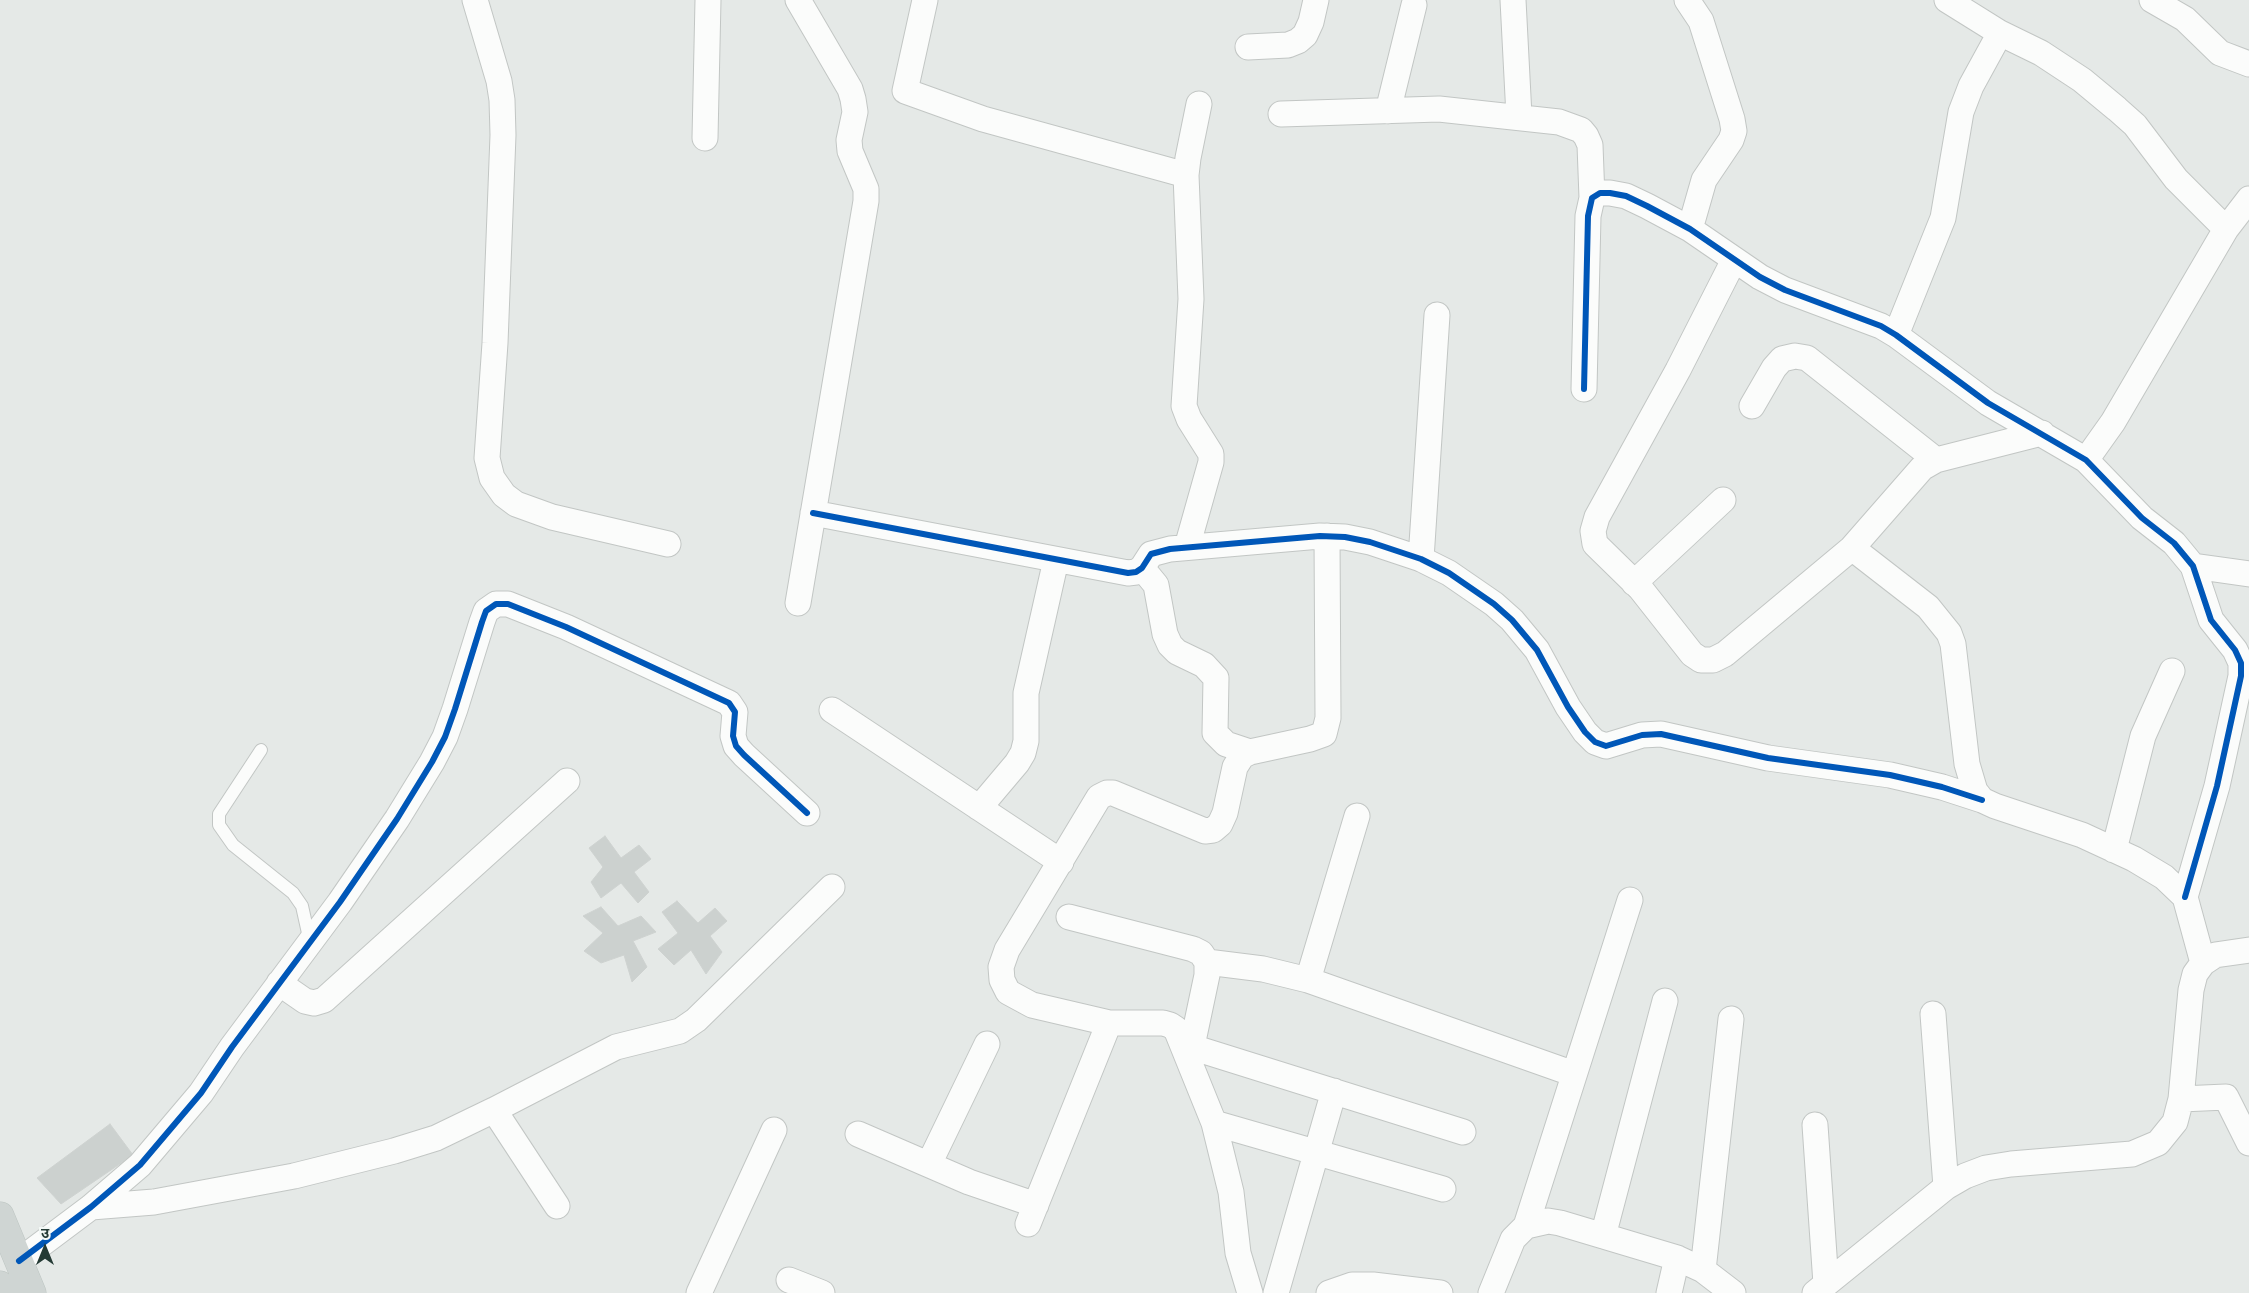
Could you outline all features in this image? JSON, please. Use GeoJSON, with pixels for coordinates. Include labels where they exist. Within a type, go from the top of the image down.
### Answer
{"type":"FeatureCollection","features":[{"type":"Feature","properties":{"kind":"main road"},"geometry":{"type":"LineString","coordinates":[[0,1216],[32,1293]]}},
{"type":"Feature","properties":{"kind":"main road"},"geometry":{"type":"LineString","coordinates":[[0,1285],[4,1293]]}},
{"type":"Feature","properties":{"kind":"street"},"geometry":{"type":"LineString","coordinates":[[475,0],[500,81],[504,135],[487,458],[492,478],[504,495],[516,504],[552,517],[668,544]]}},
{"type":"Feature","properties":{"kind":"street"},"geometry":{"type":"LineString","coordinates":[[705,138],[708,0]]}},
{"type":"Feature","properties":{"kind":"street"},"geometry":{"type":"LineString","coordinates":[[798,0],[850,89],[854,100],[855,112],[848,140],[850,151],[866,189],[866,201],[798,603]]}},
{"type":"Feature","properties":{"kind":"street"},"geometry":{"type":"LineString","coordinates":[[925,0],[905,91],[983,119],[1186,175]]}},
{"type":"Feature","properties":{"kind":"street"},"geometry":{"type":"LineString","coordinates":[[1248,47],[1288,45],[1298,41],[1305,35],[1311,22],[1316,0]]}},
{"type":"Feature","properties":{"kind":"street"},"geometry":{"type":"LineString","coordinates":[[1513,0],[1519,116]]}},
{"type":"Feature","properties":{"kind":"street"},"geometry":{"type":"LineString","coordinates":[[1687,0],[1701,21],[1732,119],[1734,131],[1731,140],[1704,180],[1690,229]]}},
{"type":"Feature","properties":{"kind":"street"},"geometry":{"type":"LineString","coordinates":[[1947,0],[2000,34],[2041,53],[2082,80],[2118,109],[2135,125],[2176,179],[2226,229]]}},
{"type":"Feature","properties":{"kind":"street"},"geometry":{"type":"LineString","coordinates":[[2152,0],[2186,20],[2220,53],[2249,64]]}},
{"type":"Feature","properties":{"kind":"street"},"geometry":{"type":"LineString","coordinates":[[1388,111],[1414,5]]}},
{"type":"Feature","properties":{"kind":"street"},"geometry":{"type":"LineString","coordinates":[[1896,335],[1939,232],[1961,112],[1971,86],[2000,34]]}},
{"type":"Feature","properties":{"kind":"street"},"geometry":{"type":"LineString","coordinates":[[1187,547],[1211,462],[1211,454],[1189,419],[1184,406],[1191,299],[1186,175],[1200,104]]}},
{"type":"Feature","properties":{"kind":"street"},"geometry":{"type":"LineString","coordinates":[[1281,114],[1439,109],[1519,116],[1559,122],[1581,130],[1590,145],[1592,198],[1588,216],[1584,389]]}},
{"type":"Feature","properties":{"kind":"street"},"geometry":{"type":"LineString","coordinates":[[1592,198],[1600,193],[1626,196],[1690,229],[1734,260],[1785,290],[1881,326],[1988,403],[2086,460],[2142,518],[2174,543],[2193,566],[2211,620],[2245,664],[2217,786],[2185,897]]}},
{"type":"Feature","properties":{"kind":"street"},"geometry":{"type":"LineString","coordinates":[[2086,460],[2114,422],[2226,229],[2249,199]]}},
{"type":"Feature","properties":{"kind":"street"},"geometry":{"type":"LineString","coordinates":[[1734,260],[1678,370],[1597,517],[1593,531],[1595,544],[1653,602],[1692,654],[1701,660],[1712,660],[1726,654],[1852,548],[1906,484],[1922,468],[1936,460],[2042,433]]}},
{"type":"Feature","properties":{"kind":"street"},"geometry":{"type":"LineString","coordinates":[[1421,560],[1437,315]]}},
{"type":"Feature","properties":{"kind":"street"},"geometry":{"type":"LineString","coordinates":[[1752,406],[1774,368],[1782,359],[1795,356],[1807,358],[1936,460]]}},
{"type":"Feature","properties":{"kind":"street"},"geometry":{"type":"LineString","coordinates":[[1634,583],[1723,500]]}},
{"type":"Feature","properties":{"kind":"street"},"geometry":{"type":"LineString","coordinates":[[813,513],[1128,573],[1136,572],[1142,568],[1151,554],[1187,547],[1327,536],[1370,542],[1421,560],[1449,573],[1476,591],[1512,620],[1537,650],[1568,707],[1585,732],[1595,742],[1606,746],[1642,735],[1661,734],[1768,758],[1890,774],[1942,787],[2082,835],[2164,877],[2185,897],[2203,963]]}},
{"type":"Feature","properties":{"kind":"street"},"geometry":{"type":"LineString","coordinates":[[1250,1293],[1238,1253],[1231,1192],[1214,1123],[1187,1045],[1176,1029],[1163,1023],[1109,1023],[1032,1005],[1008,992],[1002,980],[1000,967],[1007,950],[1099,797],[1107,793],[1125,796],[1205,831],[1213,830],[1220,824],[1225,813],[1238,760],[1250,752],[1310,740],[1324,734],[1327,728],[1327,536]]}},
{"type":"Feature","properties":{"kind":"street"},"geometry":{"type":"LineString","coordinates":[[1852,548],[1928,608],[1948,633],[1952,644],[1967,764],[1975,791],[1982,800]]}},
{"type":"Feature","properties":{"kind":"street"},"geometry":{"type":"LineString","coordinates":[[979,808],[1023,753],[1026,741],[1026,692],[1056,560]]}},
{"type":"Feature","properties":{"kind":"street"},"geometry":{"type":"LineString","coordinates":[[2193,566],[2249,574]]}},
{"type":"Feature","properties":{"kind":"street"},"geometry":{"type":"LineString","coordinates":[[1142,568],[1156,585],[1165,634],[1170,644],[1177,652],[1204,665],[1216,678],[1215,733],[1226,744],[1250,752]]}},
{"type":"Feature","properties":{"kind":"street"},"geometry":{"type":"LineString","coordinates":[[19,1261],[90,1207],[140,1165],[201,1093],[397,819],[432,762],[445,737],[486,611],[496,604],[508,604],[566,627],[729,703],[736,712],[733,736],[736,746],[808,813]]}},
{"type":"Feature","properties":{"kind":"street"},"geometry":{"type":"LineString","coordinates":[[2114,850],[2143,736],[2172,671]]}},
{"type":"Feature","properties":{"kind":"street"},"geometry":{"type":"LineString","coordinates":[[832,710],[1061,862]]}},
{"type":"Feature","properties":{"kind":"street"},"geometry":{"type":"LineString","coordinates":[[279,984],[306,1002],[314,1003],[324,1000],[568,781]]}},
{"type":"Feature","properties":{"kind":"street"},"geometry":{"type":"LineString","coordinates":[[1308,980],[1357,816]]}},
{"type":"Feature","properties":{"kind":"street"},"geometry":{"type":"LineString","coordinates":[[90,1207],[154,1202],[294,1176],[394,1151],[436,1138],[616,1047],[680,1031],[696,1020],[832,887]]}},
{"type":"Feature","properties":{"kind":"street"},"geometry":{"type":"LineString","coordinates":[[1491,1293],[1513,1239],[1526,1226],[1630,900]]}},
{"type":"Feature","properties":{"kind":"street"},"geometry":{"type":"LineString","coordinates":[[1069,918],[1193,949],[1201,953],[1206,962],[1207,975],[1187,1045]]}},
{"type":"Feature","properties":{"kind":"street"},"geometry":{"type":"LineString","coordinates":[[1820,1288],[1946,1187],[1965,1176],[1986,1168],[2011,1164],[2132,1154],[2148,1149],[2158,1143],[2175,1122],[2181,1099],[2191,990],[2195,974],[2203,963],[2215,955],[2249,950]]}},
{"type":"Feature","properties":{"kind":"street"},"geometry":{"type":"LineString","coordinates":[[1206,962],[1263,969],[1308,980],[1574,1074]]}},
{"type":"Feature","properties":{"kind":"street"},"geometry":{"type":"LineString","coordinates":[[1604,1236],[1665,1001]]}},
{"type":"Feature","properties":{"kind":"street"},"geometry":{"type":"LineString","coordinates":[[1933,1014],[1946,1187]]}},
{"type":"Feature","properties":{"kind":"street"},"geometry":{"type":"LineString","coordinates":[[1703,1270],[1731,1019]]}},
{"type":"Feature","properties":{"kind":"street"},"geometry":{"type":"LineString","coordinates":[[858,1134],[969,1182],[1032,1214],[1109,1023]]}},
{"type":"Feature","properties":{"kind":"street"},"geometry":{"type":"LineString","coordinates":[[929,1164],[987,1044]]}},
{"type":"Feature","properties":{"kind":"street"},"geometry":{"type":"LineString","coordinates":[[1187,1045],[1463,1132]]}},
{"type":"Feature","properties":{"kind":"street"},"geometry":{"type":"LineString","coordinates":[[1276,1293],[1334,1091]]}},
{"type":"Feature","properties":{"kind":"street"},"geometry":{"type":"LineString","coordinates":[[2181,1099],[2226,1097],[2249,1143]]}},
{"type":"Feature","properties":{"kind":"street"},"geometry":{"type":"LineString","coordinates":[[494,1110],[557,1206]]}},
{"type":"Feature","properties":{"kind":"street"},"geometry":{"type":"LineString","coordinates":[[1214,1123],[1444,1189]]}},
{"type":"Feature","properties":{"kind":"street"},"geometry":{"type":"LineString","coordinates":[[1815,1125],[1820,1288]]}},
{"type":"Feature","properties":{"kind":"street"},"geometry":{"type":"LineString","coordinates":[[699,1293],[774,1130]]}},
{"type":"Feature","properties":{"kind":"street"},"geometry":{"type":"LineString","coordinates":[[1526,1226],[1548,1221],[1560,1223],[1677,1258],[1703,1270],[1733,1293]]}},
{"type":"Feature","properties":{"kind":"street"},"geometry":{"type":"LineString","coordinates":[[1669,1293],[1677,1258]]}},
{"type":"Feature","properties":{"kind":"street"},"geometry":{"type":"LineString","coordinates":[[789,1280],[822,1293]]}},
{"type":"Feature","properties":{"kind":"street"},"geometry":{"type":"LineString","coordinates":[[1329,1293],[1352,1285],[1373,1285],[1440,1293]]}},
{"type":"Feature","properties":{"kind":"lane"},"geometry":{"type":"LineString","coordinates":[[261,750],[219,814],[219,825],[233,845],[293,893],[302,906],[310,942]]}},
{"type":"Feature","properties":{"kind":"building"},"geometry":{"type":"Polygon","coordinates":[[[605,836],[621,858],[639,845],[651,859],[634,872],[649,892],[638,903],[621,883],[601,898],[591,882],[603,867],[589,848],[605,836]]]}},
{"type":"Feature","properties":{"kind":"building"},"geometry":{"type":"Polygon","coordinates":[[[677,901],[698,923],[715,908],[727,921],[710,936],[722,952],[706,974],[691,950],[674,965],[658,949],[678,933],[662,912],[677,901]]]}},
{"type":"Feature","properties":{"kind":"building"},"geometry":{"type":"Polygon","coordinates":[[[601,907],[618,926],[641,916],[656,932],[633,941],[647,967],[632,982],[624,955],[601,963],[584,951],[603,933],[583,916],[601,907]]]}},
{"type":"Feature","properties":{"kind":"building"},"geometry":{"type":"Polygon","coordinates":[[[110,1124],[133,1155],[61,1204],[37,1178],[110,1124]]]}},
{"type":"Feature","properties":{"kind":"cycle path"},"geometry":{"type":"LineString","coordinates":[[1584,389],[1588,216],[1592,198],[1600,193],[1610,193],[1626,196],[1690,229],[1760,277],[1785,290],[1881,326],[1988,403],[2086,460],[2142,518],[2174,543],[2193,566],[2211,620],[2235,650],[2241,663],[2241,676],[2217,786],[2185,897]]}},
{"type":"Feature","properties":{"kind":"cycle path"},"geometry":{"type":"LineString","coordinates":[[813,513],[1128,573],[1136,572],[1142,568],[1151,554],[1170,549],[1320,536],[1345,537],[1370,542],[1421,559],[1449,573],[1494,604],[1512,620],[1537,650],[1568,707],[1585,732],[1595,742],[1606,746],[1642,735],[1661,734],[1768,758],[1890,775],[1942,787],[1982,800]]}},
{"type":"Feature","properties":{"kind":"cycle path"},"geometry":{"type":"LineString","coordinates":[[19,1261],[91,1207],[140,1165],[201,1093],[232,1047],[340,902],[397,819],[432,762],[445,737],[486,611],[496,604],[508,604],[566,627],[729,703],[735,712],[733,736],[736,746],[807,813]]}}]}
